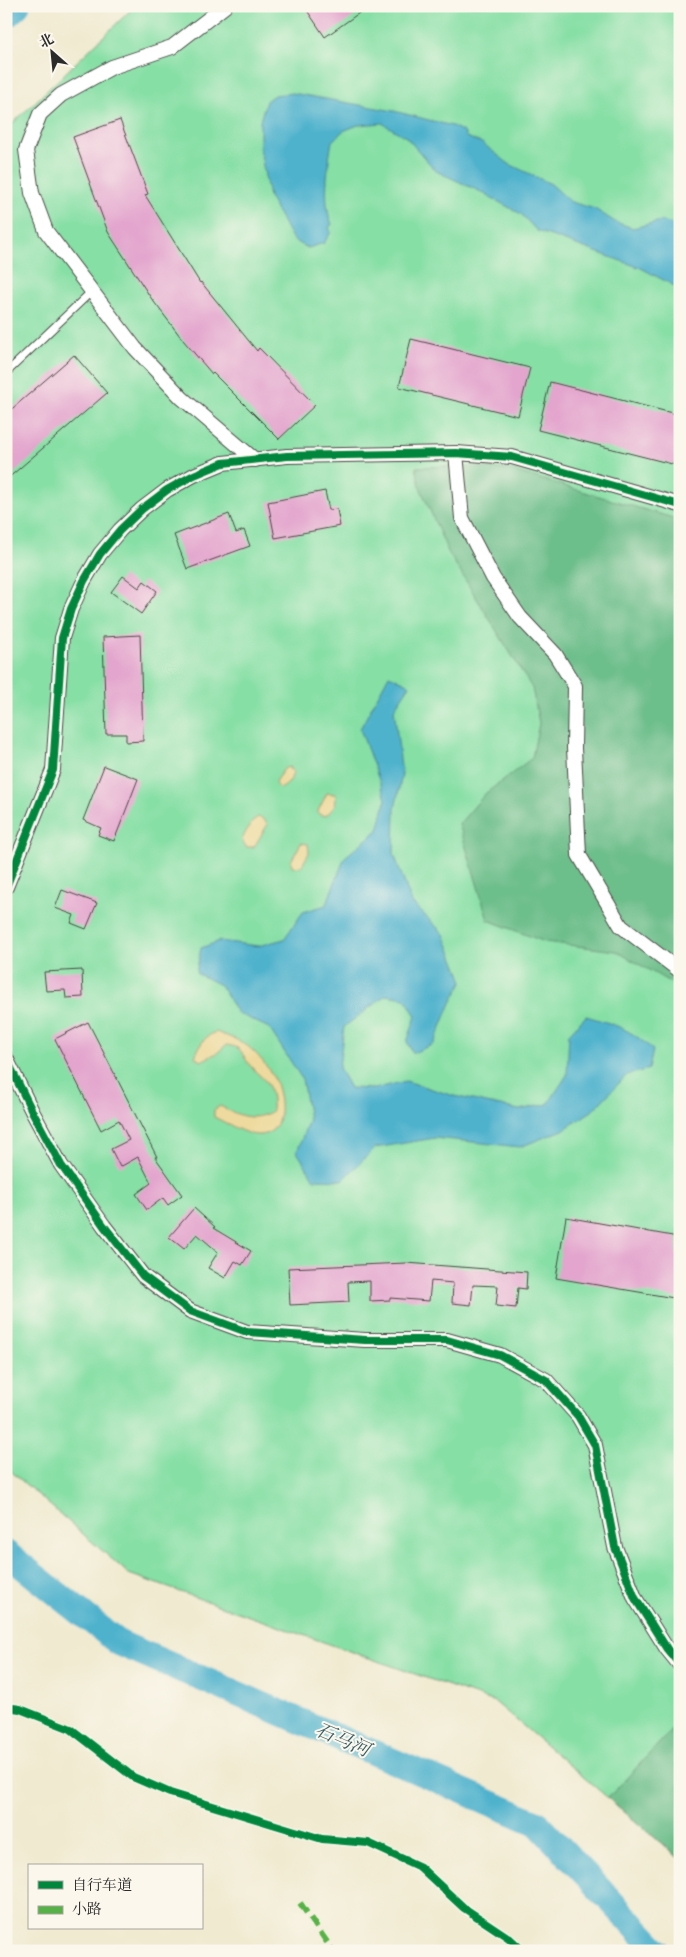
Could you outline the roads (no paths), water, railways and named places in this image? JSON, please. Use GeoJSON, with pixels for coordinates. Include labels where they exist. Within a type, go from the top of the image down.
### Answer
{"type":"FeatureCollection","features":[{"type":"Feature","properties":{"kind":"street"},"geometry":{"type":"LineString","coordinates":[[225,6],[172,47],[112,68],[61,96],[40,114],[26,150],[32,193],[46,231],[135,348],[182,398],[255,460]]}},
{"type":"Feature","properties":{"kind":"street"},"geometry":{"type":"LineString","coordinates":[[456,453],[462,518],[493,578],[520,616],[556,654],[575,686],[574,748],[579,855],[621,926],[680,971]]}},
{"type":"Feature","properties":{"kind":"street"},"geometry":{"type":"LineString","coordinates":[[6,887],[53,770],[62,638],[71,609],[84,581],[100,554],[120,530],[142,509],[167,490],[194,475],[222,463],[287,456],[456,453],[512,457],[680,506]]}},
{"type":"Feature","properties":{"kind":"street"},"geometry":{"type":"LineString","coordinates":[[6,1058],[32,1111],[62,1165],[104,1226],[143,1276],[190,1310],[247,1332],[365,1340],[447,1340],[500,1355],[546,1380],[578,1416],[595,1446],[615,1548],[635,1598],[667,1649],[680,1665]]}},
{"type":"Feature","properties":{"kind":"lane"},"geometry":{"type":"LineString","coordinates":[[6,373],[92,291]]}},
{"type":"Feature","properties":{"kind":"water"},"geometry":{"type":"Polygon","coordinates":[[[292,93],[394,111],[452,126],[464,132],[466,137],[482,143],[509,164],[551,184],[571,202],[595,209],[615,222],[633,228],[661,221],[680,226],[680,289],[641,268],[537,231],[521,214],[479,191],[436,171],[406,137],[382,123],[358,125],[343,131],[332,141],[327,195],[327,206],[332,224],[329,228],[331,232],[324,243],[308,248],[293,240],[269,197],[260,150],[260,121],[266,101],[274,95],[292,93]]]}},
{"type":"Feature","properties":{"kind":"water"},"geometry":{"type":"Polygon","coordinates":[[[389,675],[410,685],[394,709],[402,775],[395,809],[394,854],[412,903],[444,934],[463,981],[451,1003],[434,1044],[413,1053],[407,1042],[416,1016],[405,998],[386,995],[344,1027],[339,1068],[350,1088],[374,1089],[406,1081],[454,1096],[519,1110],[548,1104],[567,1075],[569,1034],[586,1016],[622,1028],[653,1050],[649,1069],[627,1075],[592,1111],[563,1130],[520,1147],[435,1138],[375,1148],[343,1180],[314,1179],[297,1152],[309,1119],[302,1079],[269,1028],[237,1013],[220,985],[196,973],[201,948],[220,941],[258,946],[284,939],[303,912],[326,905],[345,857],[378,830],[386,799],[360,729],[389,675]]]}},
{"type":"Feature","properties":{"kind":"waterway","name":"石马河"},"geometry":{"type":"LineString","coordinates":[[6,16],[17,6]]}},
{"type":"Feature","properties":{"kind":"waterway","name":"石马河"},"geometry":{"type":"LineString","coordinates":[[6,1553],[119,1643],[537,1823],[658,1951]]}}]}
